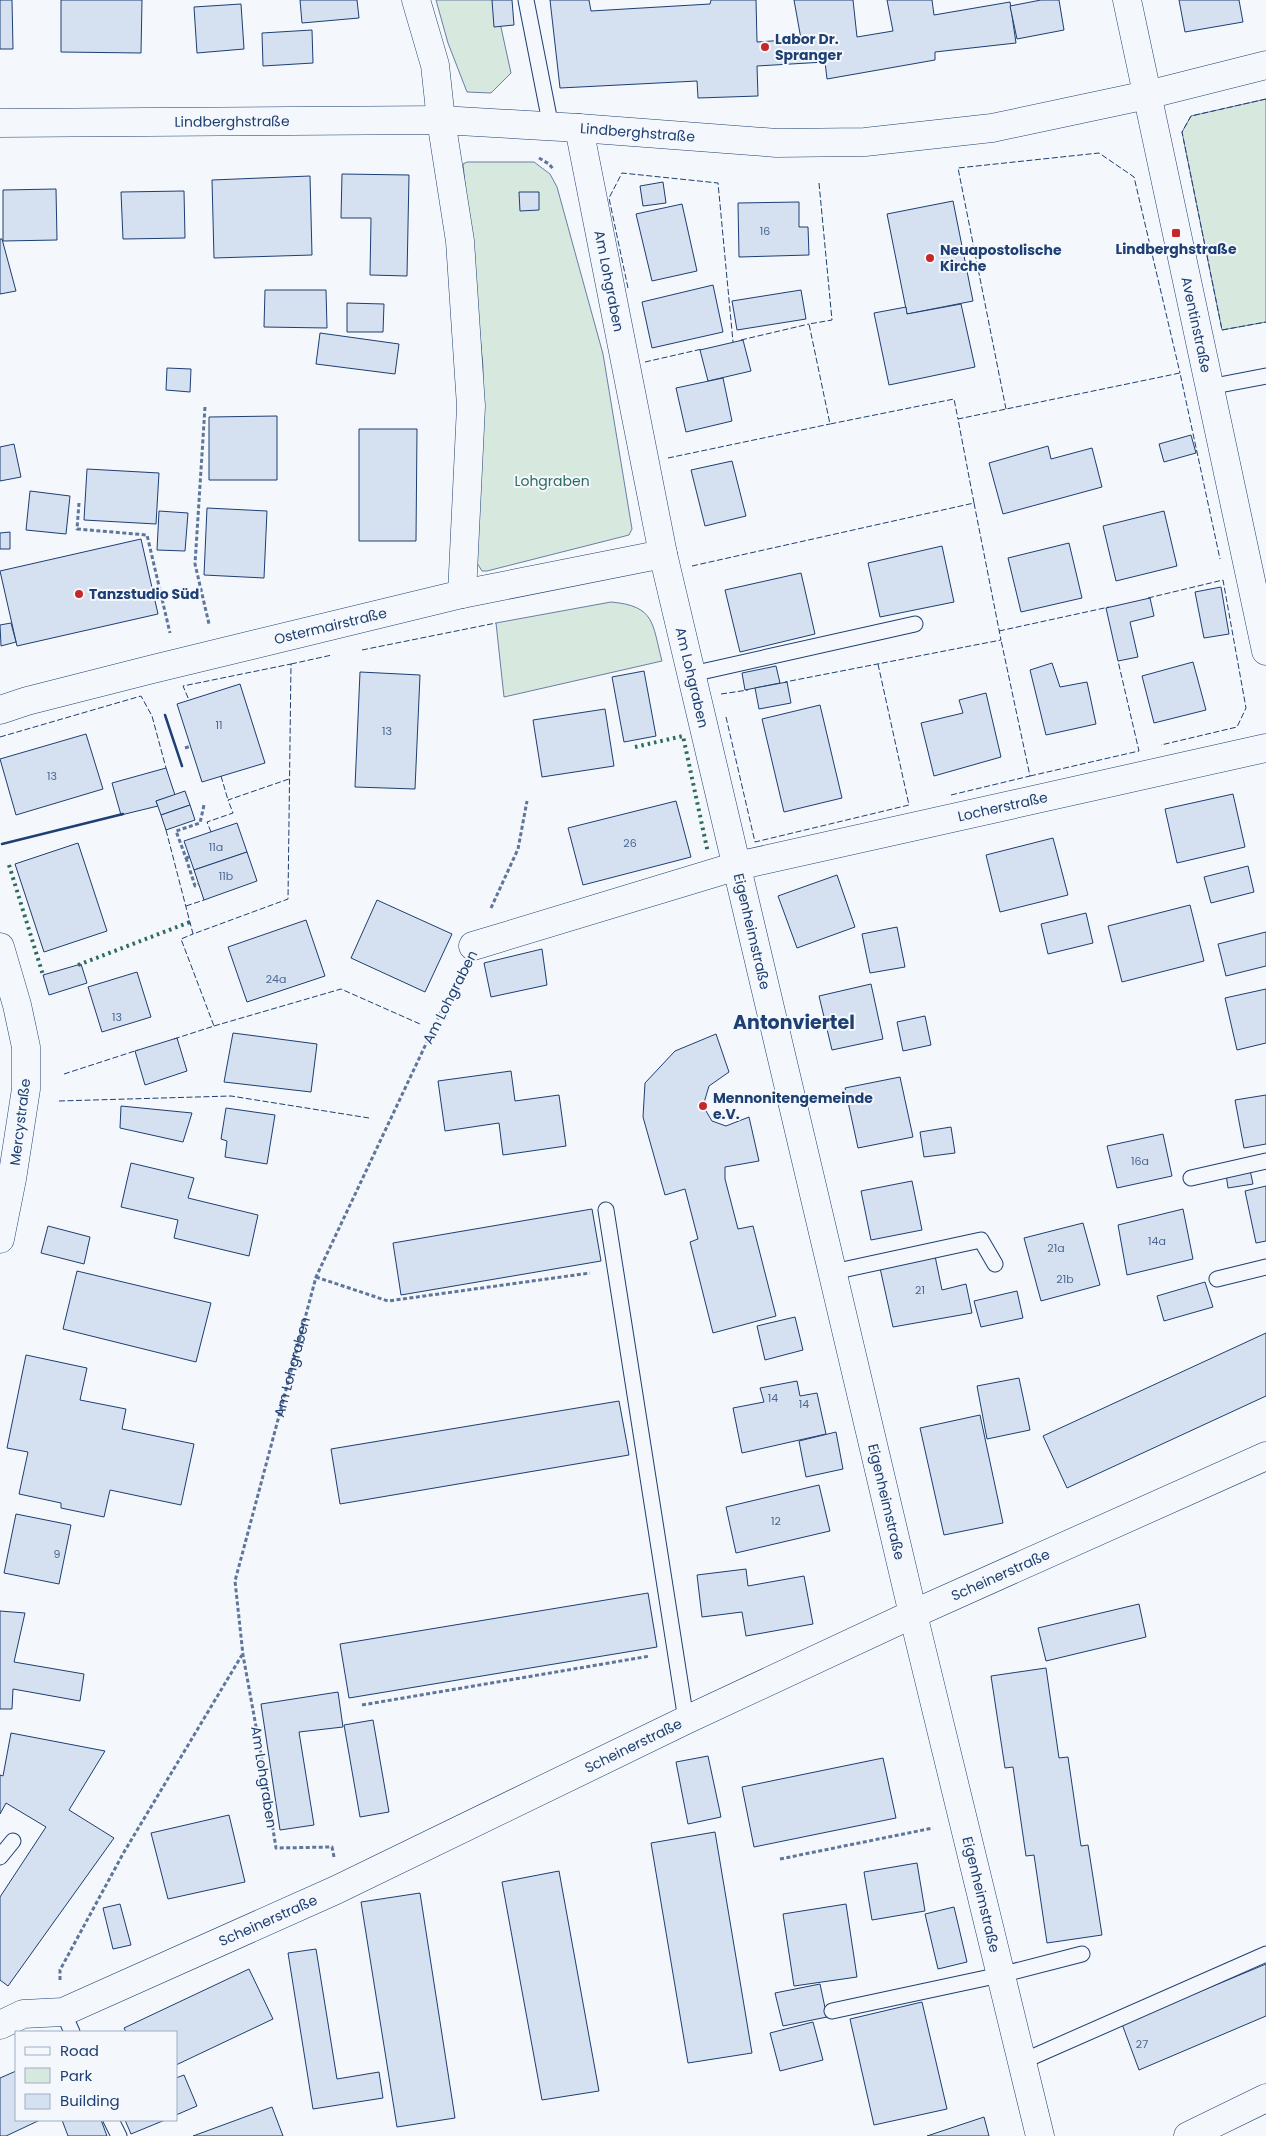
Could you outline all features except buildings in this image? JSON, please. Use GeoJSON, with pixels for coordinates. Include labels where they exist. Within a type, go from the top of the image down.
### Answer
{"type":"FeatureCollection","features":[{"type":"Feature","properties":{"kind":"street"},"geometry":{"type":"LineString","coordinates":[[416,0],[434,65],[460,241],[471,406],[462,594]]}},
{"type":"Feature","properties":{"kind":"street","name":"Aventinstraße"},"geometry":{"type":"LineString","coordinates":[[1127,0],[1266,651]]}},
{"type":"Feature","properties":{"kind":"street","name":"Lindberghstraße"},"geometry":{"type":"LineString","coordinates":[[0,123],[441,120],[777,142],[865,142],[992,128],[1147,95],[1266,65]]}},
{"type":"Feature","properties":{"kind":"street","name":"Am Lohgraben"},"geometry":{"type":"LineString","coordinates":[[473,946],[737,866],[663,554],[579,128]]}},
{"type":"Feature","properties":{"kind":"street","name":"Ostermairstraße"},"geometry":{"type":"LineString","coordinates":[[0,710],[69,690],[462,594],[663,554]]}},
{"type":"Feature","properties":{"kind":"street","name":"Locherstraße"},"geometry":{"type":"LineString","coordinates":[[737,866],[1266,748]]}},
{"type":"Feature","properties":{"kind":"street","name":"Eigenheimstraße"},"geometry":{"type":"LineString","coordinates":[[737,866],[913,1614],[1040,2136]]}},
{"type":"Feature","properties":{"kind":"street","name":"Mercystraße"},"geometry":{"type":"LineString","coordinates":[[0,947],[17,1005],[26,1047],[26,1089],[6,1178],[0,1239]]}},
{"type":"Feature","properties":{"kind":"street","name":"Scheinerstraße"},"geometry":{"type":"LineString","coordinates":[[0,2025],[23,2014],[67,2022],[686,1720],[913,1614],[1266,1456]]}},
{"type":"Feature","properties":{"kind":"street"},"geometry":{"type":"LineString","coordinates":[[1188,2136],[1266,2098]]}},
{"type":"Feature","properties":{"kind":"lane"},"geometry":{"type":"LineString","coordinates":[[526,0],[551,127]]}},
{"type":"Feature","properties":{"kind":"lane"},"geometry":{"type":"LineString","coordinates":[[1209,387],[1266,376]]}},
{"type":"Feature","properties":{"kind":"lane"},"geometry":{"type":"LineString","coordinates":[[692,674],[915,624]]}},
{"type":"Feature","properties":{"kind":"lane"},"geometry":{"type":"LineString","coordinates":[[1191,1178],[1266,1161]]}},
{"type":"Feature","properties":{"kind":"lane"},"geometry":{"type":"LineString","coordinates":[[606,1210],[686,1720]]}},
{"type":"Feature","properties":{"kind":"lane"},"geometry":{"type":"LineString","coordinates":[[833,1272],[981,1240],[995,1264]]}},
{"type":"Feature","properties":{"kind":"lane"},"geometry":{"type":"LineString","coordinates":[[1217,1279],[1266,1267]]}},
{"type":"Feature","properties":{"kind":"lane"},"geometry":{"type":"LineString","coordinates":[[0,1857],[13,1841]]}},
{"type":"Feature","properties":{"kind":"lane"},"geometry":{"type":"LineString","coordinates":[[832,2011],[1000,1975],[1082,1954]]}},
{"type":"Feature","properties":{"kind":"lane"},"geometry":{"type":"LineString","coordinates":[[1021,2062],[1266,1954]]}},
{"type":"Feature","properties":{"kind":"lane"},"geometry":{"type":"LineString","coordinates":[[112,2121],[119,2136]]}},
{"type":"Feature","properties":{"kind":"path"},"geometry":{"type":"LineString","coordinates":[[535,157],[549,164],[557,176]]}},
{"type":"Feature","properties":{"kind":"path"},"geometry":{"type":"LineString","coordinates":[[204,407],[195,564],[217,653]]}},
{"type":"Feature","properties":{"kind":"path"},"geometry":{"type":"LineString","coordinates":[[79,503],[77,529],[147,535],[177,663]]}},
{"type":"Feature","properties":{"kind":"path"},"geometry":{"type":"LineString","coordinates":[[185,748],[191,746]]}},
{"type":"Feature","properties":{"kind":"path"},"geometry":{"type":"LineString","coordinates":[[473,946],[518,849],[526,801]]}},
{"type":"Feature","properties":{"kind":"path"},"geometry":{"type":"LineString","coordinates":[[199,884],[196,886],[188,858],[176,831],[200,823],[204,805]]}},
{"type":"Feature","properties":{"kind":"path","name":"Am Lohgraben"},"geometry":{"type":"LineString","coordinates":[[336,1890],[336,1868],[332,1847],[276,1848],[243,1655],[235,1581],[316,1277],[473,946]]}},
{"type":"Feature","properties":{"kind":"path"},"geometry":{"type":"LineString","coordinates":[[316,1277],[388,1301],[615,1269]]}},
{"type":"Feature","properties":{"kind":"path"},"geometry":{"type":"LineString","coordinates":[[362,1705],[675,1652]]}},
{"type":"Feature","properties":{"kind":"path"},"geometry":{"type":"LineString","coordinates":[[67,2022],[60,1970],[124,1852],[243,1655]]}},
{"type":"Feature","properties":{"kind":"path"},"geometry":{"type":"LineString","coordinates":[[780,1859],[963,1822]]}},
{"type":"Feature","properties":{"kind":"green space"},"geometry":{"type":"Polygon","coordinates":[[[436,0],[495,0],[511,73],[491,93],[467,92],[448,43],[436,0]]]}},
{"type":"Feature","properties":{"kind":"green space"},"geometry":{"type":"Polygon","coordinates":[[[1266,99],[1266,322],[1222,330],[1182,132],[1191,116],[1266,99]]]}},
{"type":"Feature","properties":{"kind":"green space","name":"Lohgraben"},"geometry":{"type":"Polygon","coordinates":[[[467,162],[534,162],[550,174],[557,187],[603,354],[632,529],[629,535],[487,571],[482,571],[477,563],[483,367],[463,164],[467,162]]]}},
{"type":"Feature","properties":{"kind":"green space"},"geometry":{"type":"Polygon","coordinates":[[[611,602],[637,608],[650,619],[662,661],[504,697],[496,623],[611,602]]]}},
{"type":"Feature","properties":{"kind":"hedge"},"geometry":{"type":"LineString","coordinates":[[635,747],[683,736],[708,853]]}},
{"type":"Feature","properties":{"kind":"hedge"},"geometry":{"type":"LineString","coordinates":[[9,865],[43,975],[45,975]]}},
{"type":"Feature","properties":{"kind":"hedge"},"geometry":{"type":"LineString","coordinates":[[78,965],[190,922]]}},
{"type":"Feature","properties":{"kind":"fence"},"geometry":{"type":"LineString","coordinates":[[1266,99],[1191,116],[1182,132],[1222,330],[1266,322]]}},
{"type":"Feature","properties":{"kind":"fence"},"geometry":{"type":"LineString","coordinates":[[1006,409],[958,168],[1099,153],[1134,177],[1180,373]]}},
{"type":"Feature","properties":{"kind":"fence"},"geometry":{"type":"LineString","coordinates":[[628,288],[609,198],[622,173],[718,183],[733,342]]}},
{"type":"Feature","properties":{"kind":"fence"},"geometry":{"type":"LineString","coordinates":[[819,183],[832,320],[809,324],[830,424],[954,399],[958,419]]}},
{"type":"Feature","properties":{"kind":"fence"},"geometry":{"type":"LineString","coordinates":[[741,340],[809,324]]}},
{"type":"Feature","properties":{"kind":"fence"},"geometry":{"type":"LineString","coordinates":[[645,362],[702,349]]}},
{"type":"Feature","properties":{"kind":"fence"},"geometry":{"type":"LineString","coordinates":[[974,503],[958,419],[1180,373],[1220,559]]}},
{"type":"Feature","properties":{"kind":"fence"},"geometry":{"type":"LineString","coordinates":[[668,458],[830,424]]}},
{"type":"Feature","properties":{"kind":"fence"},"geometry":{"type":"LineString","coordinates":[[692,566],[974,503],[1001,640],[785,682]]}},
{"type":"Feature","properties":{"kind":"fence"},"geometry":{"type":"LineString","coordinates":[[1148,598],[1223,580],[1246,708],[1237,727],[1161,745]]}},
{"type":"Feature","properties":{"kind":"fence"},"geometry":{"type":"LineString","coordinates":[[999,631],[1109,607]]}},
{"type":"Feature","properties":{"kind":"fence"},"geometry":{"type":"LineString","coordinates":[[362,650],[496,623]]}},
{"type":"Feature","properties":{"kind":"fence"},"geometry":{"type":"LineString","coordinates":[[951,795],[1030,776],[1001,640]]}},
{"type":"Feature","properties":{"kind":"fence"},"geometry":{"type":"LineString","coordinates":[[291,664],[332,655]]}},
{"type":"Feature","properties":{"kind":"fence"},"geometry":{"type":"LineString","coordinates":[[1030,776],[1139,751],[1118,661]]}},
{"type":"Feature","properties":{"kind":"fence"},"geometry":{"type":"LineString","coordinates":[[166,830],[193,934],[288,899],[291,664],[183,686],[189,700]]}},
{"type":"Feature","properties":{"kind":"fence"},"geometry":{"type":"LineString","coordinates":[[726,717],[755,842],[909,805],[878,664]]}},
{"type":"Feature","properties":{"kind":"fence"},"geometry":{"type":"LineString","coordinates":[[721,694],[748,690]]}},
{"type":"Feature","properties":{"kind":"fence"},"geometry":{"type":"LineString","coordinates":[[0,737],[141,696],[152,716],[166,768]]}},
{"type":"Feature","properties":{"kind":"fence"},"geometry":{"type":"LineString","coordinates":[[221,776],[228,800]]}},
{"type":"Feature","properties":{"kind":"fence"},"geometry":{"type":"LineString","coordinates":[[211,832],[207,822],[233,813],[228,800],[289,779]]}},
{"type":"Feature","properties":{"kind":"fence"},"geometry":{"type":"LineString","coordinates":[[186,906],[204,900]]}},
{"type":"Feature","properties":{"kind":"fence"},"geometry":{"type":"LineString","coordinates":[[174,1039],[214,1026],[181,939],[193,934]]}},
{"type":"Feature","properties":{"kind":"fence"},"geometry":{"type":"LineString","coordinates":[[214,1026],[341,989],[420,1024]]}},
{"type":"Feature","properties":{"kind":"fence"},"geometry":{"type":"LineString","coordinates":[[64,1074],[138,1050]]}},
{"type":"Feature","properties":{"kind":"fence"},"geometry":{"type":"LineString","coordinates":[[59,1101],[231,1096],[369,1118]]}},
{"type":"Feature","properties":{"kind":"wall"},"geometry":{"type":"LineString","coordinates":[[165,715],[182,766]]}},
{"type":"Feature","properties":{"kind":"wall"},"geometry":{"type":"LineString","coordinates":[[2,844],[123,814]]}},
{"type":"Feature","properties":{"kind":"place","name":"Labor Dr. Spranger"},"geometry":{"type":"Point","coordinates":[765,47]}},
{"type":"Feature","properties":{"kind":"place","name":"Lindberghstraße"},"geometry":{"type":"Point","coordinates":[1176,233]}},
{"type":"Feature","properties":{"kind":"place","name":"Neuapostolische Kirche"},"geometry":{"type":"Point","coordinates":[930,258]}},
{"type":"Feature","properties":{"kind":"place","name":"Tanzstudio Süd"},"geometry":{"type":"Point","coordinates":[79,594]}},
{"type":"Feature","properties":{"kind":"place","name":"Mennonitengemeinde e.V."},"geometry":{"type":"Point","coordinates":[703,1106]}},
{"type":"Feature","properties":{"kind":"district","name":"Antonviertel"},"geometry":{"type":"Point","coordinates":[794,1022]}}]}
